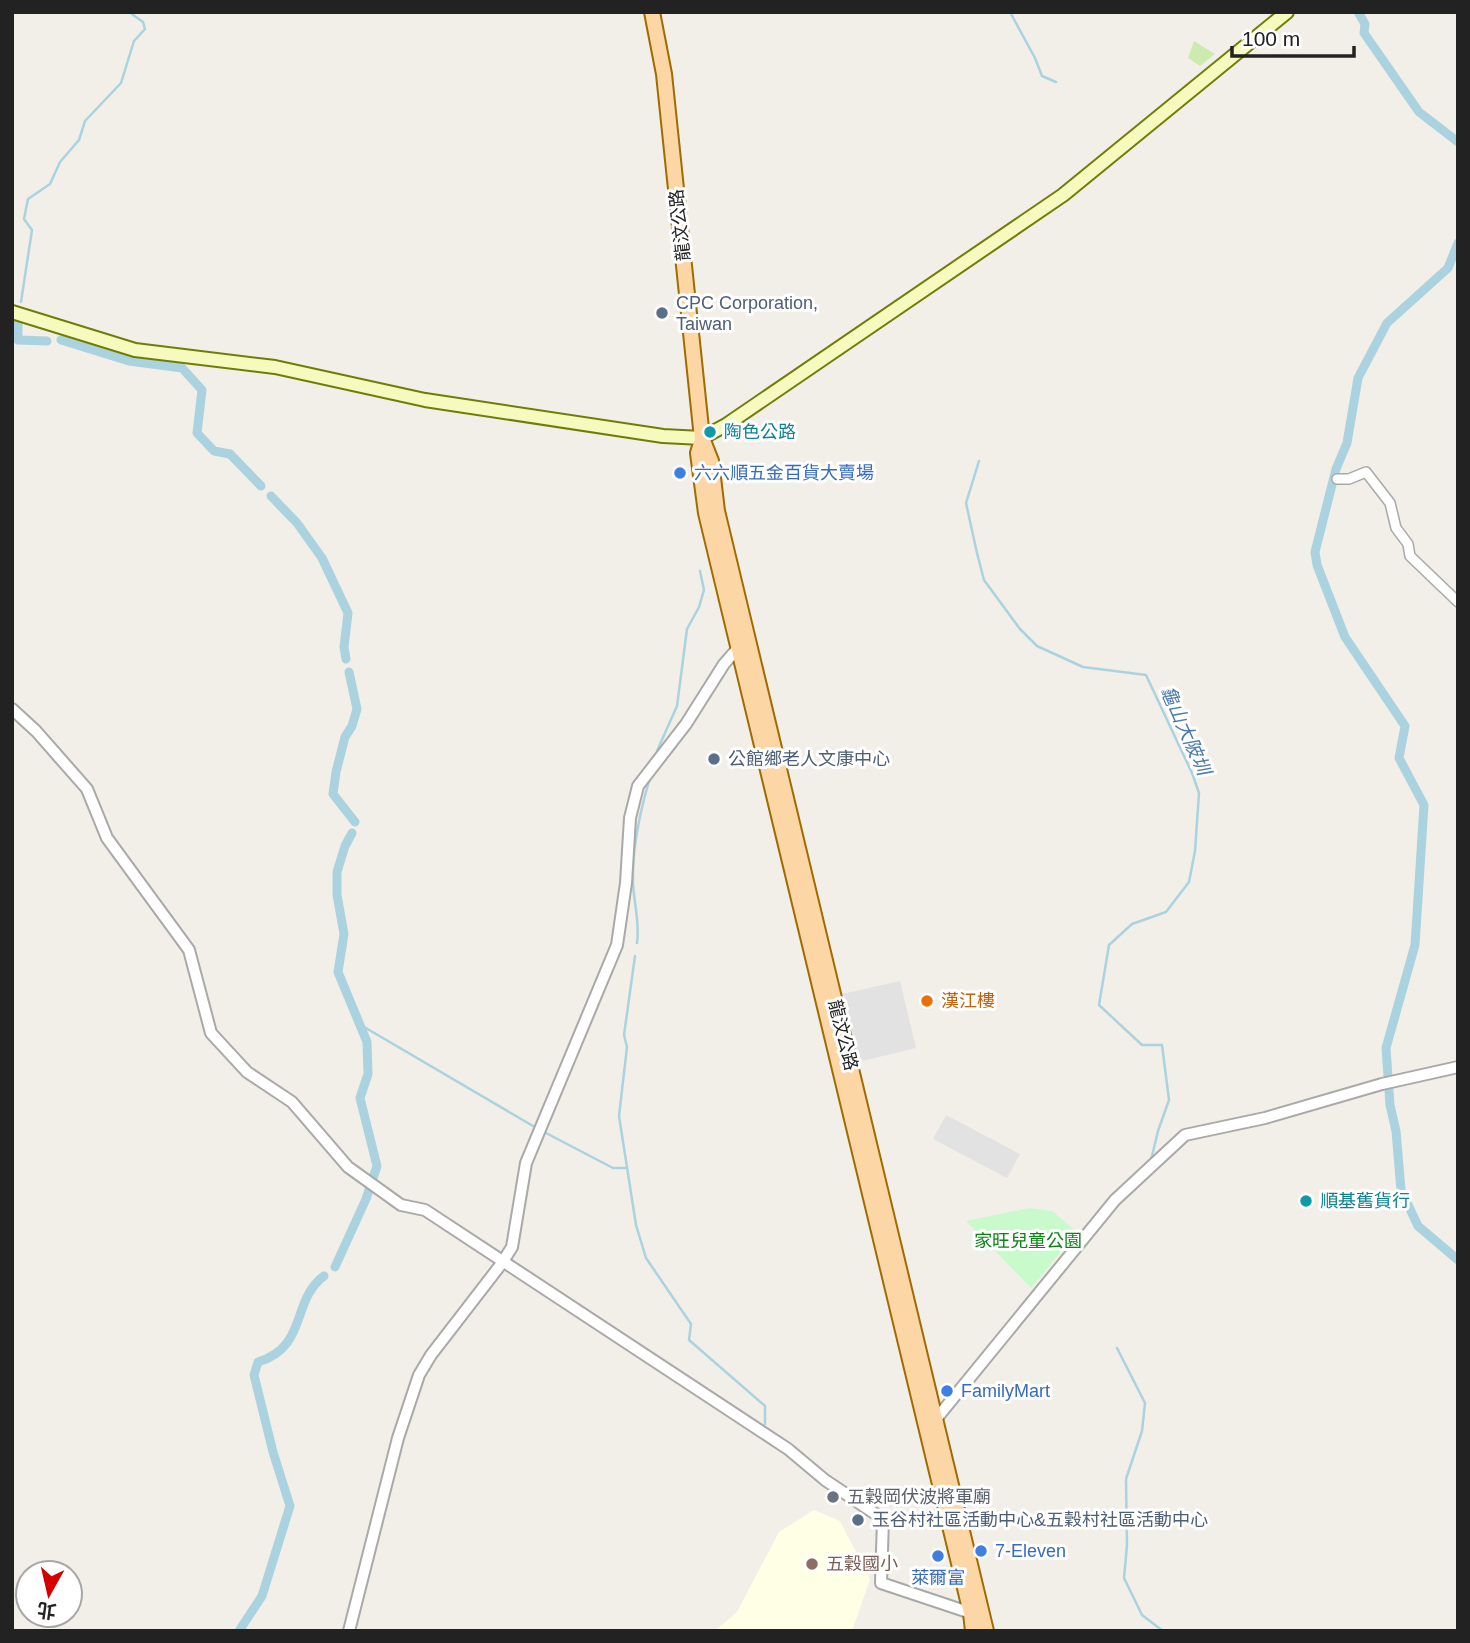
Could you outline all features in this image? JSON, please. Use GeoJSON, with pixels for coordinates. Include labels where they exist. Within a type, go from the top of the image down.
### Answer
{"type":"FeatureCollection","features":[{"type":"Feature","properties":{"kind":"main road","name":"龍汶公路"},"geometry":{"type":"LineString","coordinates":[[652,12],[664,74],[702,439],[698,453],[706,513],[743,646],[980,1620],[973,1631]]}},
{"type":"Feature","properties":{"kind":"main road"},"geometry":{"type":"LineString","coordinates":[[12,313],[135,350],[275,367],[425,400],[663,436],[702,439],[1045,208],[1287,12]]}},
{"type":"Feature","properties":{"kind":"street"},"geometry":{"type":"LineString","coordinates":[[1337,479],[1349,480],[1366,472],[1390,503],[1396,528],[1408,544],[1410,556],[1458,602]]}},
{"type":"Feature","properties":{"kind":"street"},"geometry":{"type":"LineString","coordinates":[[349,1631],[398,1438],[419,1376],[431,1355],[512,1247],[526,1163],[617,945],[626,883],[630,818],[638,786],[686,724],[724,664],[743,646]]}},
{"type":"Feature","properties":{"kind":"street"},"geometry":{"type":"LineString","coordinates":[[12,709],[36,731],[86,789],[107,838],[189,950],[211,1033],[247,1072],[292,1102],[348,1167],[401,1205],[425,1210],[788,1449],[825,1480],[883,1519],[881,1583],[980,1620]]}},
{"type":"Feature","properties":{"kind":"street"},"geometry":{"type":"LineString","coordinates":[[932,1425],[1115,1200],[1185,1135],[1265,1118],[1458,1067]]}},
{"type":"Feature","properties":{"kind":"shaded area"},"geometry":{"type":"Polygon","coordinates":[[[900,981],[916,1048],[858,1062],[842,994],[900,981]]]}},
{"type":"Feature","properties":{"kind":"shaded area"},"geometry":{"type":"Polygon","coordinates":[[[946,1115],[1020,1154],[1007,1178],[933,1139],[946,1115]]]}},
{"type":"Feature","properties":{"kind":"shaded area","name":"五穀國小"},"geometry":{"type":"Polygon","coordinates":[[[814,1510],[840,1521],[870,1579],[852,1631],[715,1631],[737,1612],[779,1532],[814,1510]]]}},
{"type":"Feature","properties":{"kind":"green space"},"geometry":{"type":"Polygon","coordinates":[[[1194,41],[1215,54],[1200,66],[1188,58],[1194,41]]]}},
{"type":"Feature","properties":{"kind":"green space","name":"家旺兒童公園"},"geometry":{"type":"Polygon","coordinates":[[[1029,1208],[1052,1211],[1077,1232],[1031,1288],[966,1221],[1029,1208]]]}},
{"type":"Feature","properties":{"kind":"waterway"},"geometry":{"type":"LineString","coordinates":[[21,302],[32,230],[24,219],[28,199],[50,184],[60,162],[79,140],[85,121],[121,83],[134,41],[145,29],[143,22],[129,12]]}},
{"type":"Feature","properties":{"kind":"waterway","name":"龜山大陂圳"},"geometry":{"type":"LineString","coordinates":[[1010,12],[1042,76],[1056,82]]}},
{"type":"Feature","properties":{"kind":"waterway"},"geometry":{"type":"LineString","coordinates":[[1358,12],[1365,24],[1364,33],[1419,112],[1458,142]]}},
{"type":"Feature","properties":{"kind":"waterway"},"geometry":{"type":"LineString","coordinates":[[1458,243],[1448,268],[1387,323],[1358,378],[1347,443],[1336,469],[1315,552],[1317,565],[1345,637],[1405,726],[1399,758],[1424,805],[1415,945],[1386,1048],[1390,1105],[1396,1131],[1401,1190],[1418,1226],[1458,1260]]}},
{"type":"Feature","properties":{"kind":"waterway"},"geometry":{"type":"LineString","coordinates":[[18,323],[18,340],[47,341]]}},
{"type":"Feature","properties":{"kind":"waterway"},"geometry":{"type":"LineString","coordinates":[[61,340],[129,361],[182,368],[202,390],[197,433],[214,451],[230,454],[261,486]]}},
{"type":"Feature","properties":{"kind":"waterway","name":"龜山大陂圳"},"geometry":{"type":"LineString","coordinates":[[979,461],[966,503],[984,580],[1020,629],[1037,646],[1083,667],[1146,675],[1199,793],[1195,851],[1189,882],[1166,912],[1132,924],[1109,945],[1099,1005],[1142,1045],[1162,1045],[1169,1100],[1151,1160]]}},
{"type":"Feature","properties":{"kind":"waterway"},"geometry":{"type":"LineString","coordinates":[[271,496],[297,523],[322,558],[348,613],[344,647],[346,659]]}},
{"type":"Feature","properties":{"kind":"waterway"},"geometry":{"type":"LineString","coordinates":[[657,751],[677,706],[687,629],[699,607],[704,590],[700,571]]}},
{"type":"Feature","properties":{"kind":"waterway"},"geometry":{"type":"LineString","coordinates":[[349,672],[357,709],[352,726],[345,737],[333,794],[355,822]]}},
{"type":"Feature","properties":{"kind":"waterway"},"geometry":{"type":"LineString","coordinates":[[637,943],[634,858],[649,781]]}},
{"type":"Feature","properties":{"kind":"waterway"},"geometry":{"type":"LineString","coordinates":[[335,1267],[366,1199],[377,1166],[360,1098],[368,1074],[367,1042],[338,972],[344,934],[337,895],[337,872],[352,833]]}},
{"type":"Feature","properties":{"kind":"waterway"},"geometry":{"type":"LineString","coordinates":[[635,956],[624,1035],[627,1047],[619,1116],[636,1225],[646,1258],[691,1324],[689,1340],[765,1406],[765,1424]]}},
{"type":"Feature","properties":{"kind":"waterway"},"geometry":{"type":"LineString","coordinates":[[359,1024],[533,1126]]}},
{"type":"Feature","properties":{"kind":"waterway"},"geometry":{"type":"LineString","coordinates":[[546,1133],[613,1168],[625,1168]]}},
{"type":"Feature","properties":{"kind":"waterway"},"geometry":{"type":"LineString","coordinates":[[239,1631],[262,1596],[290,1506],[254,1375],[258,1362],[274,1355],[285,1346],[307,1297],[324,1276]]}},
{"type":"Feature","properties":{"kind":"waterway","name":"龜山大陂圳"},"geometry":{"type":"LineString","coordinates":[[1117,1348],[1145,1403],[1142,1431],[1126,1479],[1127,1545],[1124,1578],[1142,1615],[1163,1631]]}},
{"type":"Feature","properties":{"kind":"waterway","name":"龜山大陂圳"},"geometry":{"type":"LineString","coordinates":[[1173,1631],[1189,1631]]}},
{"type":"Feature","properties":{"kind":"place","name":"CPC Corporation, Taiwan"},"geometry":{"type":"Point","coordinates":[662,313]}},
{"type":"Feature","properties":{"kind":"place","name":"陶色公路"},"geometry":{"type":"Point","coordinates":[710,432]}},
{"type":"Feature","properties":{"kind":"place","name":"六六順五金百貨大賣場"},"geometry":{"type":"Point","coordinates":[680,473]}},
{"type":"Feature","properties":{"kind":"place","name":"公館鄉老人文康中心"},"geometry":{"type":"Point","coordinates":[714,759]}},
{"type":"Feature","properties":{"kind":"place","name":"漢江樓"},"geometry":{"type":"Point","coordinates":[927,1001]}},
{"type":"Feature","properties":{"kind":"place","name":"順基舊貨行"},"geometry":{"type":"Point","coordinates":[1306,1201]}},
{"type":"Feature","properties":{"kind":"place","name":"FamilyMart"},"geometry":{"type":"Point","coordinates":[947,1391]}},
{"type":"Feature","properties":{"kind":"place","name":"五穀岡伏波將軍廟"},"geometry":{"type":"Point","coordinates":[833,1497]}},
{"type":"Feature","properties":{"kind":"place","name":"玉谷村社區活動中心&五穀村社區活動中心"},"geometry":{"type":"Point","coordinates":[858,1520]}},
{"type":"Feature","properties":{"kind":"place","name":"7-Eleven"},"geometry":{"type":"Point","coordinates":[981,1551]}},
{"type":"Feature","properties":{"kind":"place","name":"萊爾富"},"geometry":{"type":"Point","coordinates":[938,1556]}},
{"type":"Feature","properties":{"kind":"place","name":"五穀國小"},"geometry":{"type":"Point","coordinates":[812,1564]}}]}
